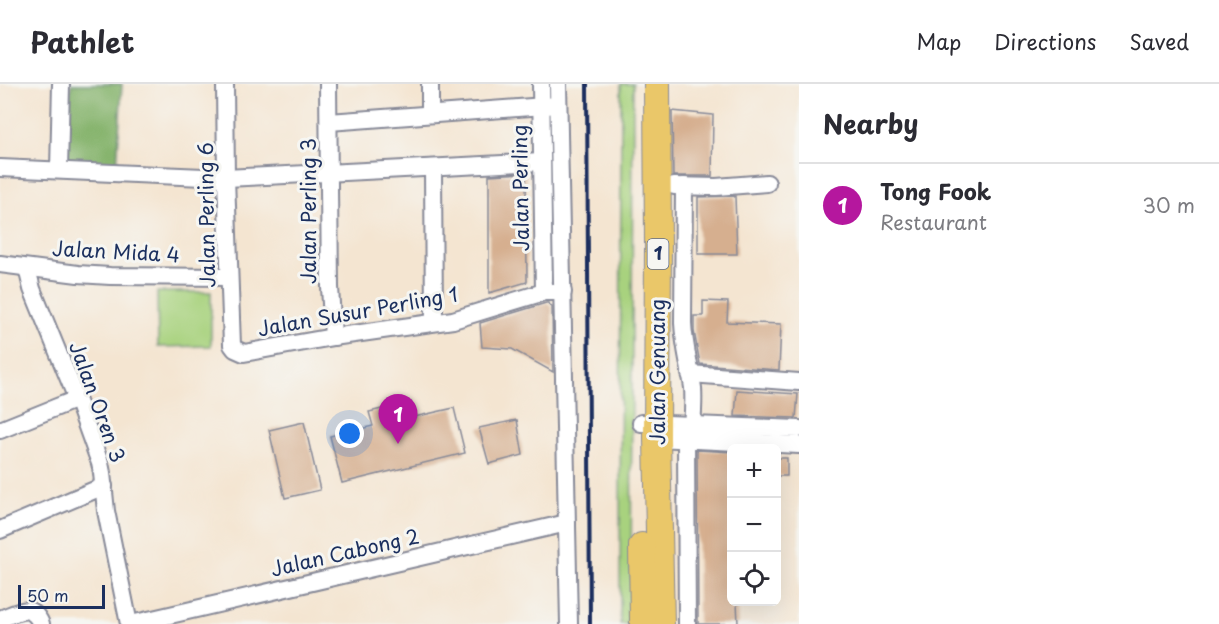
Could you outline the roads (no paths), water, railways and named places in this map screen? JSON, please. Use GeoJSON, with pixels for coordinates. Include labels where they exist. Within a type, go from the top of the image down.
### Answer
{"type":"FeatureCollection","features":[{"type":"Feature","properties":{"kind":"highway","name":"Jalan Genuang"},"geometry":{"type":"LineString","coordinates":[[642,84],[652,428],[661,624]]}},
{"type":"Feature","properties":{"kind":"highway","name":"Jalan Genuang"},"geometry":{"type":"LineString","coordinates":[[642,624],[652,428],[670,323],[671,248],[658,185],[657,84]]}},
{"type":"Feature","properties":{"kind":"street"},"geometry":{"type":"LineString","coordinates":[[59,171],[62,84]]}},
{"type":"Feature","properties":{"kind":"street","name":"Jalan Perling 6"},"geometry":{"type":"LineString","coordinates":[[225,84],[232,345]]}},
{"type":"Feature","properties":{"kind":"street","name":"Jalan Perling 3"},"geometry":{"type":"LineString","coordinates":[[328,84],[330,287],[333,337]]}},
{"type":"Feature","properties":{"kind":"street"},"geometry":{"type":"LineString","coordinates":[[430,84],[430,114]]}},
{"type":"Feature","properties":{"kind":"street","name":"Jalan Perling"},"geometry":{"type":"LineString","coordinates":[[541,84],[544,292]]}},
{"type":"Feature","properties":{"kind":"street"},"geometry":{"type":"LineString","coordinates":[[558,84],[569,624]]}},
{"type":"Feature","properties":{"kind":"street"},"geometry":{"type":"LineString","coordinates":[[329,122],[558,105]]}},
{"type":"Feature","properties":{"kind":"street"},"geometry":{"type":"LineString","coordinates":[[0,168],[226,178],[542,162]]}},
{"type":"Feature","properties":{"kind":"street"},"geometry":{"type":"LineString","coordinates":[[433,168],[434,322]]}},
{"type":"Feature","properties":{"kind":"street"},"geometry":{"type":"LineString","coordinates":[[658,185],[716,187],[767,183]]}},
{"type":"Feature","properties":{"kind":"street"},"geometry":{"type":"LineString","coordinates":[[671,248],[684,186]]}},
{"type":"Feature","properties":{"kind":"street","name":"Jalan Mida 4"},"geometry":{"type":"LineString","coordinates":[[0,264],[110,276],[229,277]]}},
{"type":"Feature","properties":{"kind":"street","name":"Jalan Oren 3"},"geometry":{"type":"LineString","coordinates":[[27,268],[32,289],[77,399],[100,463],[112,546],[130,624]]}},
{"type":"Feature","properties":{"kind":"street","name":"Jalan Susur Perling 1"},"geometry":{"type":"LineString","coordinates":[[232,345],[244,353],[333,337],[453,320],[544,292],[563,292]]}},
{"type":"Feature","properties":{"kind":"street"},"geometry":{"type":"LineString","coordinates":[[670,323],[684,344],[693,387],[694,406],[689,433],[687,624]]}},
{"type":"Feature","properties":{"kind":"street"},"geometry":{"type":"LineString","coordinates":[[690,374],[799,382]]}},
{"type":"Feature","properties":{"kind":"street"},"geometry":{"type":"LineString","coordinates":[[0,429],[77,399]]}},
{"type":"Feature","properties":{"kind":"street"},"geometry":{"type":"LineString","coordinates":[[652,428],[799,445]]}},
{"type":"Feature","properties":{"kind":"street"},"geometry":{"type":"LineString","coordinates":[[689,433],[799,429]]}},
{"type":"Feature","properties":{"kind":"street"},"geometry":{"type":"LineString","coordinates":[[0,530],[104,486]]}},
{"type":"Feature","properties":{"kind":"street","name":"Jalan Cabong 2"},"geometry":{"type":"LineString","coordinates":[[130,624],[567,523]]}},
{"type":"Feature","properties":{"kind":"street"},"geometry":{"type":"LineString","coordinates":[[0,619],[24,610],[29,610],[37,618]]}},
{"type":"Feature","properties":{"kind":"railway"},"geometry":{"type":"LineString","coordinates":[[587,84],[590,624]]}},
{"type":"Feature","properties":{"kind":"place","name":"Tong Fook"},"geometry":{"type":"Point","coordinates":[398,444]}}]}
